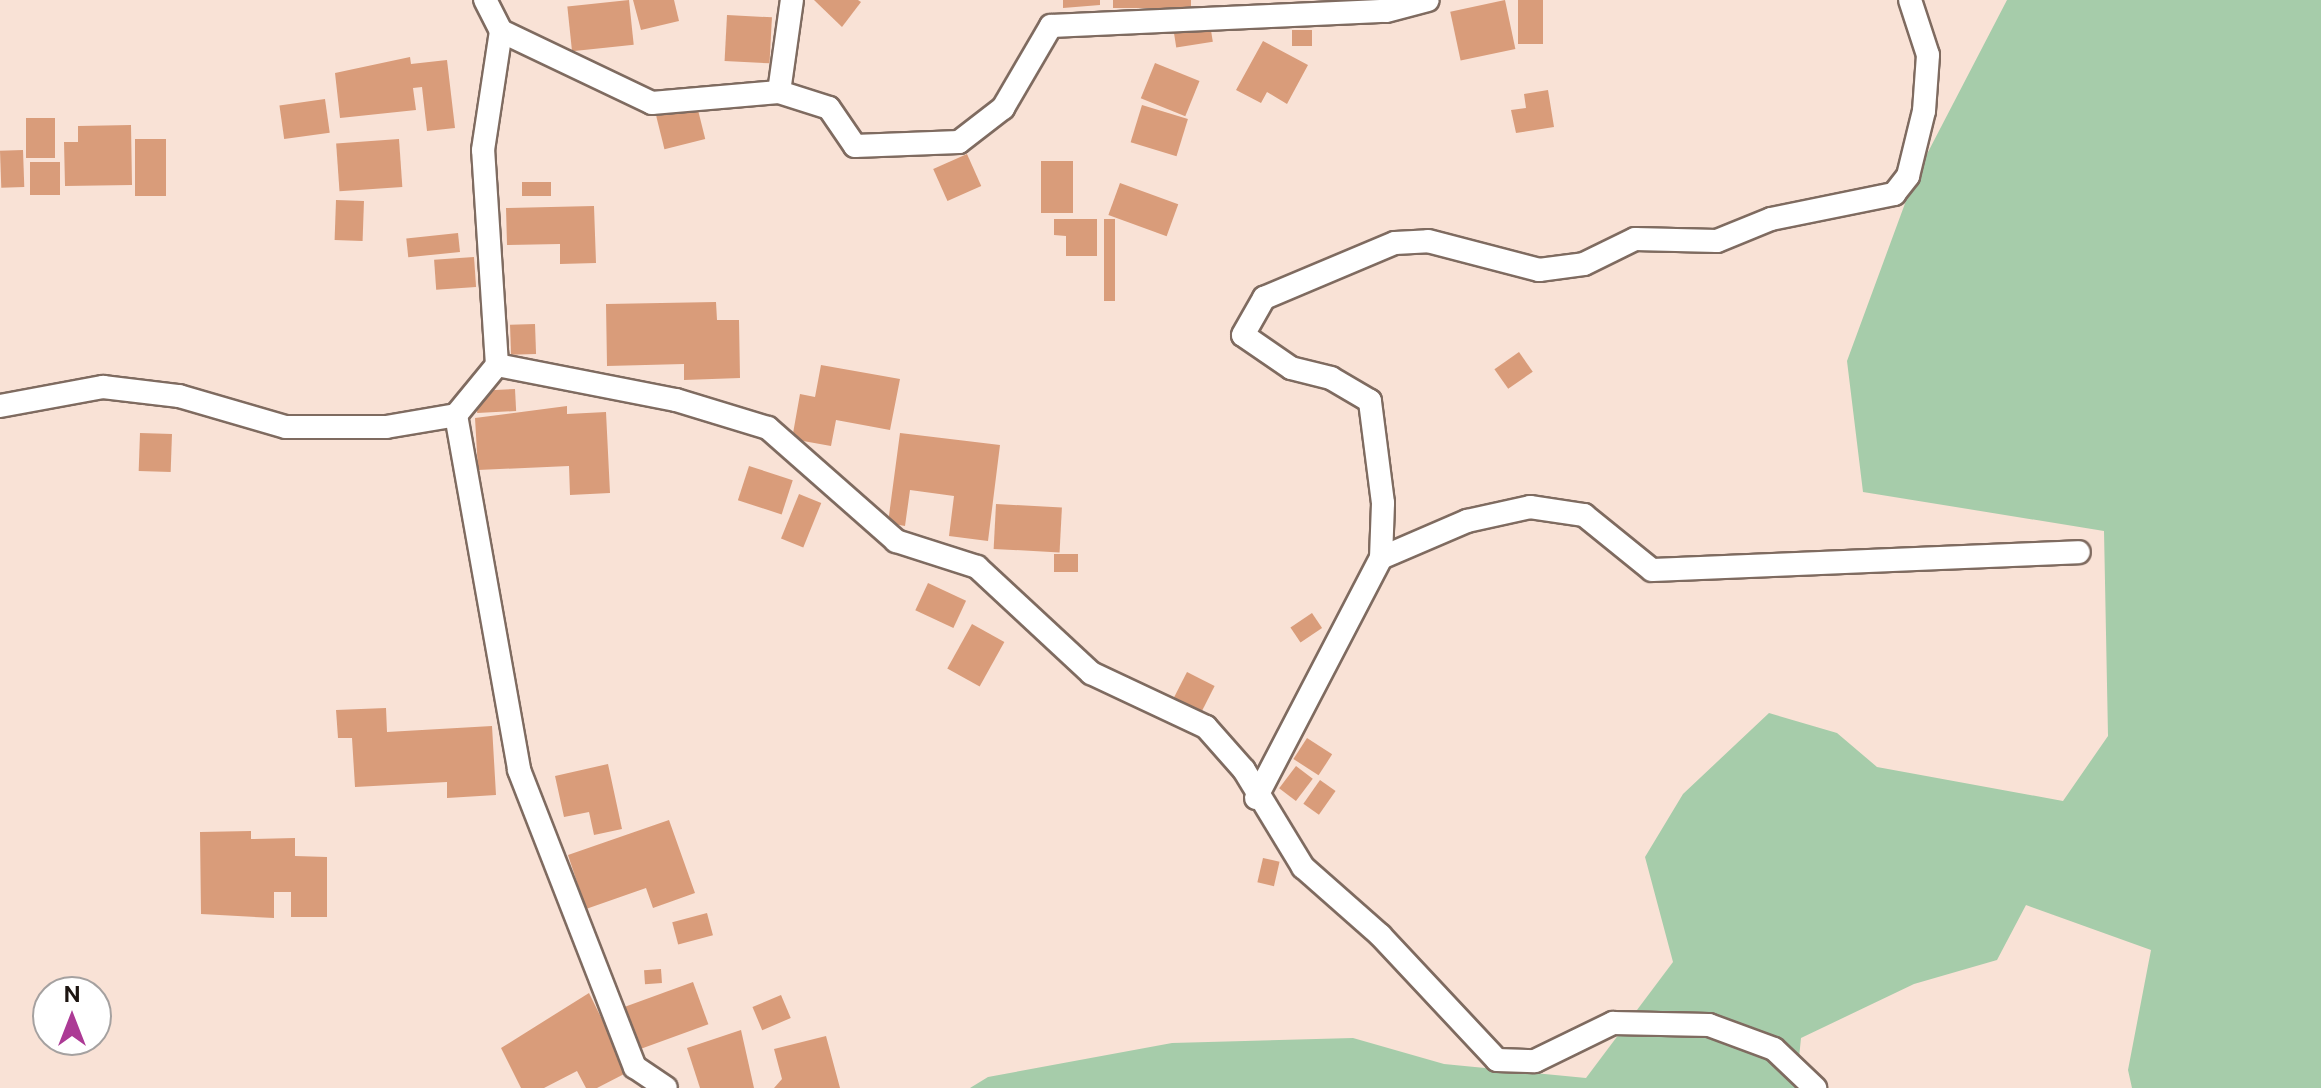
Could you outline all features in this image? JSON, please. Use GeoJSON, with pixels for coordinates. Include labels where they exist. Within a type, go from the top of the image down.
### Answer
{"type":"FeatureCollection","features":[{"type":"Feature","properties":{"kind":"street"},"geometry":{"type":"LineString","coordinates":[[0,406],[103,387],[179,396],[286,427],[386,427],[456,415],[497,365],[483,150],[501,31],[485,0]]}},
{"type":"Feature","properties":{"kind":"street"},"geometry":{"type":"LineString","coordinates":[[779,92],[792,0]]}},
{"type":"Feature","properties":{"kind":"street"},"geometry":{"type":"LineString","coordinates":[[501,31],[652,103],[779,92],[829,108],[855,146],[959,142],[1003,108],[1051,26],[1244,9],[1386,11],[1428,0]]}},
{"type":"Feature","properties":{"kind":"street"},"geometry":{"type":"LineString","coordinates":[[1256,798],[1381,558],[1383,503],[1370,401],[1331,378],[1291,368],[1243,335],[1264,298],[1395,243],[1428,241],[1539,270],[1584,264],[1635,239],[1717,241],[1771,219],[1894,194],[1908,176],[1924,111],[1928,55],[1910,0]]}},
{"type":"Feature","properties":{"kind":"street"},"geometry":{"type":"LineString","coordinates":[[497,365],[676,400],[768,428],[896,541],[977,567],[1091,673],[1206,727],[1244,770],[1256,798],[1303,867],[1380,935],[1497,1060],[1535,1061],[1613,1023],[1709,1025],[1774,1049],[1815,1088]]}},
{"type":"Feature","properties":{"kind":"street"},"geometry":{"type":"LineString","coordinates":[[456,415],[519,770],[635,1067],[666,1088]]}},
{"type":"Feature","properties":{"kind":"street"},"geometry":{"type":"LineString","coordinates":[[1381,558],[1467,521],[1530,507],[1584,515],[1652,570],[2079,552]]}},
{"type":"Feature","properties":{"kind":"green space"},"geometry":{"type":"Polygon","coordinates":[[[2007,0],[2321,0],[2321,1088],[2132,1088],[2128,1070],[2151,950],[2026,905],[1997,960],[1914,984],[1801,1038],[1796,1088],[970,1088],[988,1077],[1172,1043],[1353,1038],[1444,1064],[1586,1078],[1673,962],[1645,857],[1683,794],[1769,713],[1837,733],[1877,767],[2063,801],[2108,736],[2104,531],[1863,492],[1847,361],[1914,179],[2007,0]]]}},
{"type":"Feature","properties":{"kind":"building"},"geometry":{"type":"Polygon","coordinates":[[[629,0],[634,45],[572,51],[567,6],[629,0]]]}},
{"type":"Feature","properties":{"kind":"building"},"geometry":{"type":"Polygon","coordinates":[[[633,0],[674,0],[679,21],[641,30],[633,0]]]}},
{"type":"Feature","properties":{"kind":"building"},"geometry":{"type":"Polygon","coordinates":[[[814,0],[858,0],[861,2],[842,27],[814,0]]]}},
{"type":"Feature","properties":{"kind":"building"},"geometry":{"type":"Polygon","coordinates":[[[1063,0],[1100,0],[1100,5],[1063,8],[1063,0]]]}},
{"type":"Feature","properties":{"kind":"building"},"geometry":{"type":"Polygon","coordinates":[[[1113,0],[1191,0],[1191,8],[1113,8],[1113,0]]]}},
{"type":"Feature","properties":{"kind":"building"},"geometry":{"type":"Polygon","coordinates":[[[1505,0],[1515,49],[1461,61],[1450,12],[1505,0]]]}},
{"type":"Feature","properties":{"kind":"building"},"geometry":{"type":"Polygon","coordinates":[[[1518,0],[1543,0],[1543,44],[1518,44],[1518,0]]]}},
{"type":"Feature","properties":{"kind":"building"},"geometry":{"type":"Polygon","coordinates":[[[727,15],[772,17],[770,63],[725,61],[727,15]]]}},
{"type":"Feature","properties":{"kind":"building"},"geometry":{"type":"Polygon","coordinates":[[[1210,24],[1213,42],[1176,48],[1173,30],[1210,24]]]}},
{"type":"Feature","properties":{"kind":"building"},"geometry":{"type":"Polygon","coordinates":[[[1292,30],[1312,30],[1312,46],[1292,46],[1292,30]]]}},
{"type":"Feature","properties":{"kind":"building"},"geometry":{"type":"Polygon","coordinates":[[[1263,41],[1308,65],[1287,104],[1267,92],[1261,103],[1236,90],[1263,41]]]}},
{"type":"Feature","properties":{"kind":"building"},"geometry":{"type":"Polygon","coordinates":[[[410,57],[411,64],[447,60],[455,128],[427,131],[422,87],[413,88],[416,110],[340,118],[335,73],[410,57]]]}},
{"type":"Feature","properties":{"kind":"building"},"geometry":{"type":"Polygon","coordinates":[[[1155,63],[1200,81],[1185,116],[1141,98],[1155,63]]]}},
{"type":"Feature","properties":{"kind":"building"},"geometry":{"type":"Polygon","coordinates":[[[1548,90],[1554,127],[1516,133],[1511,110],[1526,108],[1524,94],[1548,90]]]}},
{"type":"Feature","properties":{"kind":"building"},"geometry":{"type":"Polygon","coordinates":[[[325,99],[330,133],[284,139],[279,105],[325,99]]]}},
{"type":"Feature","properties":{"kind":"building"},"geometry":{"type":"Polygon","coordinates":[[[1142,105],[1188,119],[1177,156],[1131,142],[1142,105]]]}},
{"type":"Feature","properties":{"kind":"building"},"geometry":{"type":"Polygon","coordinates":[[[697,106],[705,139],[664,149],[656,116],[697,106]]]}},
{"type":"Feature","properties":{"kind":"building"},"geometry":{"type":"Polygon","coordinates":[[[26,118],[55,118],[55,158],[26,158],[26,118]]]}},
{"type":"Feature","properties":{"kind":"building"},"geometry":{"type":"Polygon","coordinates":[[[131,125],[132,185],[65,186],[64,142],[78,142],[78,126],[131,125]]]}},
{"type":"Feature","properties":{"kind":"building"},"geometry":{"type":"Polygon","coordinates":[[[135,139],[166,139],[166,196],[135,196],[135,139]]]}},
{"type":"Feature","properties":{"kind":"building"},"geometry":{"type":"Polygon","coordinates":[[[399,139],[402,187],[340,191],[336,143],[399,139]]]}},
{"type":"Feature","properties":{"kind":"building"},"geometry":{"type":"Polygon","coordinates":[[[23,150],[24,187],[1,188],[0,151],[23,150]]]}},
{"type":"Feature","properties":{"kind":"building"},"geometry":{"type":"Polygon","coordinates":[[[967,154],[981,186],[947,201],[933,169],[967,154]]]}},
{"type":"Feature","properties":{"kind":"building"},"geometry":{"type":"Polygon","coordinates":[[[1041,161],[1073,161],[1073,213],[1041,213],[1041,161]]]}},
{"type":"Feature","properties":{"kind":"building"},"geometry":{"type":"Polygon","coordinates":[[[30,162],[60,162],[60,195],[30,195],[30,162]]]}},
{"type":"Feature","properties":{"kind":"building"},"geometry":{"type":"Polygon","coordinates":[[[522,182],[551,182],[551,196],[522,196],[522,182]]]}},
{"type":"Feature","properties":{"kind":"building"},"geometry":{"type":"Polygon","coordinates":[[[1120,183],[1178,204],[1167,236],[1108,215],[1120,183]]]}},
{"type":"Feature","properties":{"kind":"building"},"geometry":{"type":"Polygon","coordinates":[[[336,200],[364,201],[363,241],[335,240],[336,200]]]}},
{"type":"Feature","properties":{"kind":"building"},"geometry":{"type":"Polygon","coordinates":[[[594,206],[596,263],[560,264],[560,244],[507,245],[506,208],[594,206]]]}},
{"type":"Feature","properties":{"kind":"building"},"geometry":{"type":"Polygon","coordinates":[[[1054,219],[1097,219],[1097,256],[1066,256],[1066,236],[1054,235],[1054,219]]]}},
{"type":"Feature","properties":{"kind":"building"},"geometry":{"type":"Polygon","coordinates":[[[1104,219],[1115,219],[1115,301],[1104,301],[1104,219]]]}},
{"type":"Feature","properties":{"kind":"building"},"geometry":{"type":"Polygon","coordinates":[[[458,233],[460,252],[408,257],[406,238],[458,233]]]}},
{"type":"Feature","properties":{"kind":"building"},"geometry":{"type":"Polygon","coordinates":[[[474,257],[476,287],[436,290],[434,260],[474,257]]]}},
{"type":"Feature","properties":{"kind":"building"},"geometry":{"type":"Polygon","coordinates":[[[716,302],[717,320],[739,320],[740,378],[684,380],[684,364],[607,366],[606,304],[716,302]]]}},
{"type":"Feature","properties":{"kind":"building"},"geometry":{"type":"Polygon","coordinates":[[[535,324],[536,354],[511,355],[510,325],[535,324]]]}},
{"type":"Feature","properties":{"kind":"building"},"geometry":{"type":"Polygon","coordinates":[[[1519,352],[1533,372],[1508,389],[1494,369],[1519,352]]]}},
{"type":"Feature","properties":{"kind":"building"},"geometry":{"type":"Polygon","coordinates":[[[821,365],[900,379],[890,430],[836,420],[831,446],[792,439],[800,394],[815,397],[821,365]]]}},
{"type":"Feature","properties":{"kind":"building"},"geometry":{"type":"Polygon","coordinates":[[[515,389],[516,411],[477,413],[476,391],[515,389]]]}},
{"type":"Feature","properties":{"kind":"building"},"geometry":{"type":"Polygon","coordinates":[[[567,406],[567,414],[606,412],[610,493],[570,495],[569,466],[478,470],[475,418],[567,406]]]}},
{"type":"Feature","properties":{"kind":"building"},"geometry":{"type":"Polygon","coordinates":[[[140,433],[172,434],[171,472],[139,471],[140,433]]]}},
{"type":"Feature","properties":{"kind":"building"},"geometry":{"type":"Polygon","coordinates":[[[900,433],[1000,445],[988,541],[949,536],[954,496],[910,490],[905,526],[888,523],[900,433]]]}},
{"type":"Feature","properties":{"kind":"building"},"geometry":{"type":"Polygon","coordinates":[[[749,466],[793,480],[782,514],[738,500],[749,466]]]}},
{"type":"Feature","properties":{"kind":"building"},"geometry":{"type":"Polygon","coordinates":[[[799,494],[821,503],[803,547],[781,539],[799,494]]]}},
{"type":"Feature","properties":{"kind":"building"},"geometry":{"type":"Polygon","coordinates":[[[996,504],[1062,507],[1060,552],[994,549],[996,504]]]}},
{"type":"Feature","properties":{"kind":"building"},"geometry":{"type":"Polygon","coordinates":[[[1054,554],[1078,554],[1078,572],[1054,572],[1054,554]]]}},
{"type":"Feature","properties":{"kind":"building"},"geometry":{"type":"Polygon","coordinates":[[[928,583],[966,601],[953,628],[915,610],[928,583]]]}},
{"type":"Feature","properties":{"kind":"building"},"geometry":{"type":"Polygon","coordinates":[[[1312,613],[1322,628],[1301,642],[1290,628],[1312,613]]]}},
{"type":"Feature","properties":{"kind":"building"},"geometry":{"type":"Polygon","coordinates":[[[972,624],[1004,642],[980,687],[947,669],[972,624]]]}},
{"type":"Feature","properties":{"kind":"building"},"geometry":{"type":"Polygon","coordinates":[[[1187,672],[1215,686],[1201,714],[1173,700],[1187,672]]]}},
{"type":"Feature","properties":{"kind":"building"},"geometry":{"type":"Polygon","coordinates":[[[386,708],[387,732],[492,726],[496,795],[447,798],[447,782],[355,787],[352,738],[338,738],[336,710],[386,708]]]}},
{"type":"Feature","properties":{"kind":"building"},"geometry":{"type":"Polygon","coordinates":[[[1307,738],[1332,754],[1319,775],[1293,759],[1307,738]]]}},
{"type":"Feature","properties":{"kind":"building"},"geometry":{"type":"Polygon","coordinates":[[[608,764],[622,829],[594,835],[589,812],[564,817],[555,776],[608,764]]]}},
{"type":"Feature","properties":{"kind":"building"},"geometry":{"type":"Polygon","coordinates":[[[1296,766],[1313,779],[1296,801],[1279,788],[1296,766]]]}},
{"type":"Feature","properties":{"kind":"building"},"geometry":{"type":"Polygon","coordinates":[[[1320,780],[1336,791],[1319,815],[1303,804],[1320,780]]]}},
{"type":"Feature","properties":{"kind":"building"},"geometry":{"type":"Polygon","coordinates":[[[669,820],[695,893],[653,908],[646,888],[586,909],[568,855],[669,820]]]}},
{"type":"Feature","properties":{"kind":"building"},"geometry":{"type":"Polygon","coordinates":[[[251,831],[251,839],[295,838],[295,856],[327,857],[327,917],[291,917],[291,892],[274,892],[274,918],[201,914],[200,832],[251,831]]]}},
{"type":"Feature","properties":{"kind":"building"},"geometry":{"type":"Polygon","coordinates":[[[1263,858],[1280,862],[1274,886],[1257,882],[1263,858]]]}},
{"type":"Feature","properties":{"kind":"building"},"geometry":{"type":"Polygon","coordinates":[[[707,913],[713,935],[678,945],[672,922],[707,913]]]}},
{"type":"Feature","properties":{"kind":"building"},"geometry":{"type":"Polygon","coordinates":[[[661,969],[662,983],[645,984],[644,970],[661,969]]]}},
{"type":"Feature","properties":{"kind":"building"},"geometry":{"type":"Polygon","coordinates":[[[693,982],[708,1024],[637,1050],[622,1008],[693,982]]]}},
{"type":"Feature","properties":{"kind":"building"},"geometry":{"type":"Polygon","coordinates":[[[589,993],[628,1072],[597,1088],[586,1088],[577,1071],[544,1088],[521,1088],[501,1048],[589,993]]]}},
{"type":"Feature","properties":{"kind":"building"},"geometry":{"type":"Polygon","coordinates":[[[781,995],[791,1018],[762,1030],[752,1007],[781,995]]]}},
{"type":"Feature","properties":{"kind":"building"},"geometry":{"type":"Polygon","coordinates":[[[741,1030],[754,1088],[700,1088],[687,1048],[741,1030]]]}},
{"type":"Feature","properties":{"kind":"building"},"geometry":{"type":"Polygon","coordinates":[[[826,1036],[840,1088],[774,1088],[782,1079],[774,1049],[826,1036]]]}}]}
